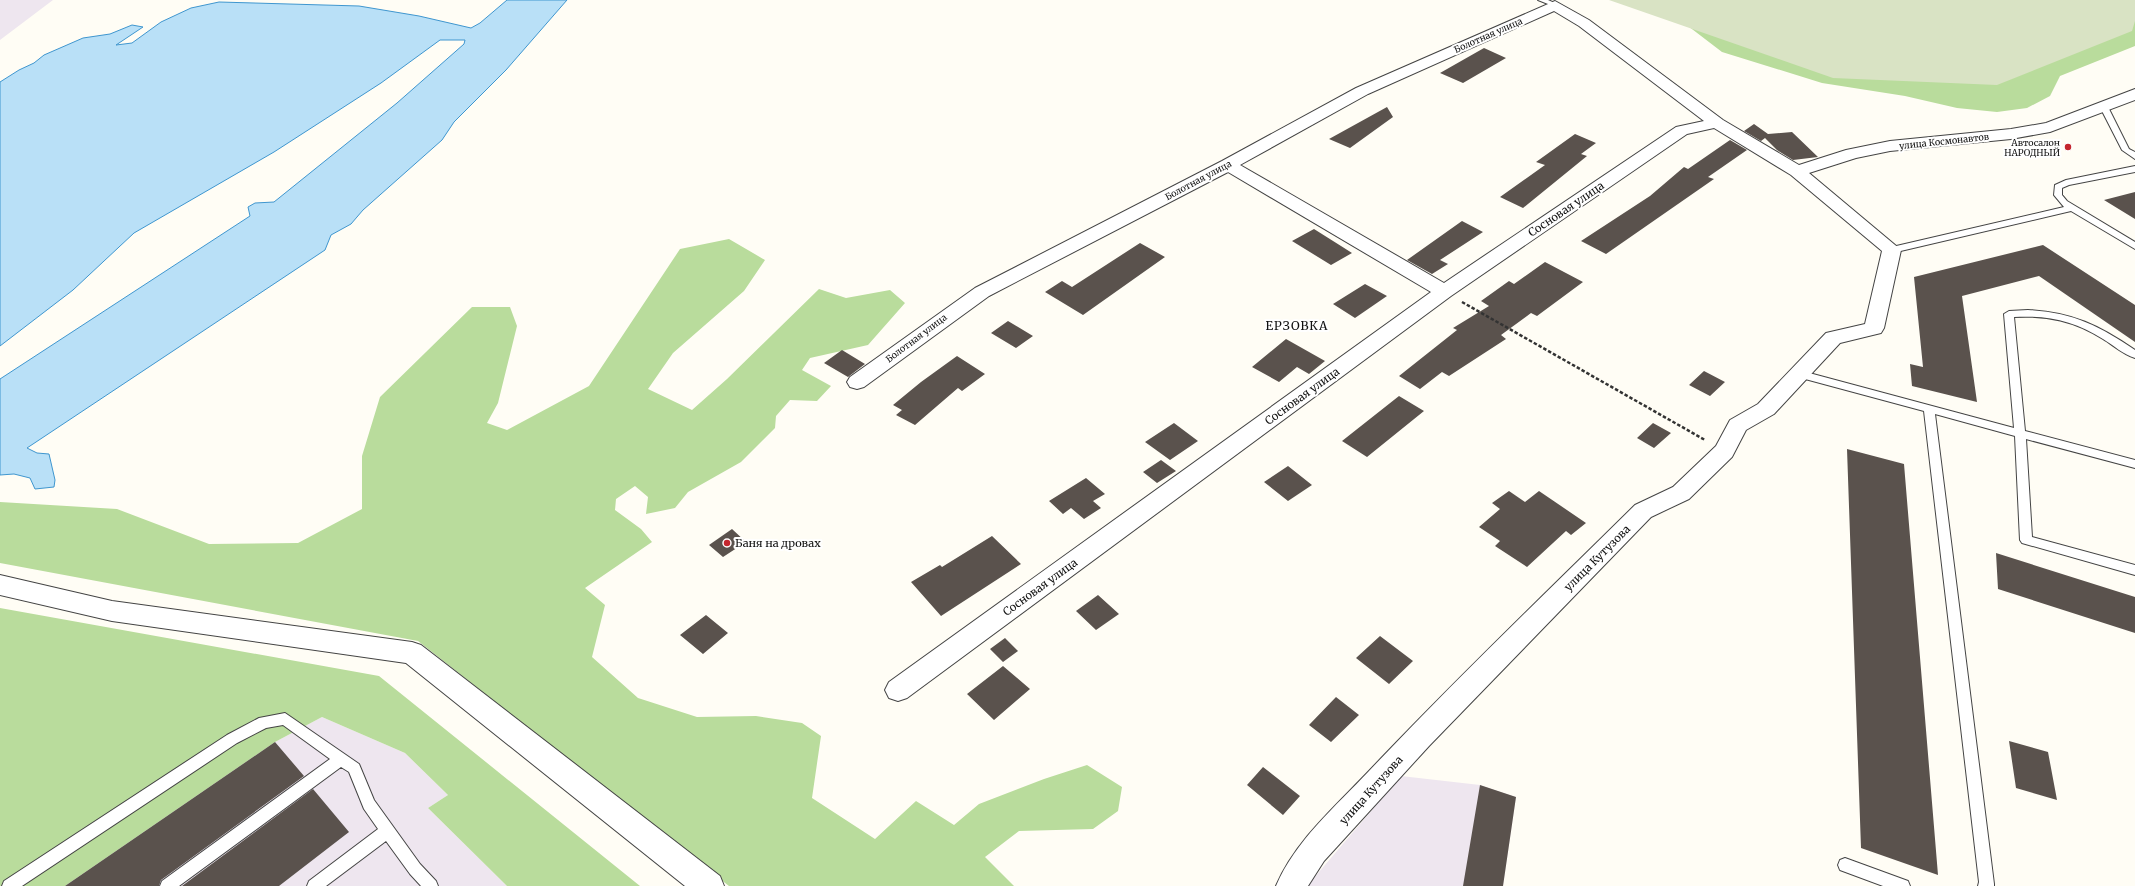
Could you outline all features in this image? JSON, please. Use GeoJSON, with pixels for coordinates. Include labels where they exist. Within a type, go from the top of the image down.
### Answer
{"type":"FeatureCollection","features":[{"type":"Feature","properties":{"kind":"street"},"geometry":{"type":"LineString","coordinates":[[1548,2],[1584,23],[1717,123],[1797,171],[1892,250]]}},
{"type":"Feature","properties":{"kind":"street","name":"Болотная улица"},"geometry":{"type":"LineString","coordinates":[[857,382],[942,319],[982,292],[1228,164],[1362,91],[1548,2]]}},
{"type":"Feature","properties":{"kind":"street","name":"улица Космонавтов"},"geometry":{"type":"LineString","coordinates":[[1797,171],[1852,154],[1890,146],[2011,134],[2050,126],[2133,95]]}},
{"type":"Feature","properties":{"kind":"street","name":"Сосновая улица"},"geometry":{"type":"LineString","coordinates":[[898,690],[1444,292],[1682,130],[1717,123]]}},
{"type":"Feature","properties":{"kind":"street"},"geometry":{"type":"LineString","coordinates":[[1228,164],[1444,292]]}},
{"type":"Feature","properties":{"kind":"street","name":"улица Кутузова"},"geometry":{"type":"LineString","coordinates":[[1292,886],[1314,851],[1419,737],[1643,511],[1681,493],[1724,451],[1738,425],[1766,409],[1833,338],[1874,328],[1892,250]]}},
{"type":"Feature","properties":{"kind":"street"},"geometry":{"type":"LineString","coordinates":[[0,585],[112,611],[412,653],[709,886]]}},
{"type":"Feature","properties":{"kind":"lane"},"geometry":{"type":"LineString","coordinates":[[2104,107],[2126,150],[2135,156]]}},
{"type":"Feature","properties":{"kind":"lane"},"geometry":{"type":"LineString","coordinates":[[2135,169],[2066,183],[2058,187],[2058,195],[2064,203],[2135,246]]}},
{"type":"Feature","properties":{"kind":"lane"},"geometry":{"type":"LineString","coordinates":[[1892,250],[2072,208]]}},
{"type":"Feature","properties":{"kind":"lane"},"geometry":{"type":"LineString","coordinates":[[2135,355],[2103,332],[2057,314],[2032,311],[2010,314],[2020,434],[2026,540],[2135,570]]}},
{"type":"Feature","properties":{"kind":"lane"},"geometry":{"type":"LineString","coordinates":[[1798,374],[2135,464]]}},
{"type":"Feature","properties":{"kind":"lane"},"geometry":{"type":"LineString","coordinates":[[1929,410],[1985,868],[1985,886]]}},
{"type":"Feature","properties":{"kind":"lane"},"geometry":{"type":"LineString","coordinates":[[9,886],[232,738],[264,722],[285,719],[354,768],[369,804],[415,869],[431,886]]}},
{"type":"Feature","properties":{"kind":"lane"},"geometry":{"type":"LineString","coordinates":[[167,886],[341,759]]}},
{"type":"Feature","properties":{"kind":"lane"},"geometry":{"type":"LineString","coordinates":[[314,886],[388,831]]}},
{"type":"Feature","properties":{"kind":"lane"},"geometry":{"type":"LineString","coordinates":[[1844,865],[1903,886]]}},
{"type":"Feature","properties":{"kind":"path"},"geometry":{"type":"LineString","coordinates":[[1444,292],[1724,451]]}},
{"type":"Feature","properties":{"kind":"shaded area"},"geometry":{"type":"Polygon","coordinates":[[[0,0],[53,0],[0,40],[0,0]]]}},
{"type":"Feature","properties":{"kind":"shaded area"},"geometry":{"type":"Polygon","coordinates":[[[322,717],[405,753],[448,795],[428,808],[507,886],[65,886],[275,742],[322,717]]]}},
{"type":"Feature","properties":{"kind":"shaded area"},"geometry":{"type":"Polygon","coordinates":[[[1401,776],[1480,785],[1516,797],[1503,886],[1307,886],[1401,776]]]}},
{"type":"Feature","properties":{"kind":"green space"},"geometry":{"type":"Polygon","coordinates":[[[1609,0],[2135,0],[2135,21],[2132,31],[1997,85],[1833,78],[1609,0]]]}},
{"type":"Feature","properties":{"kind":"green space"},"geometry":{"type":"Polygon","coordinates":[[[1654,0],[2135,0],[2135,46],[2060,76],[2050,96],[2027,108],[1997,112],[1957,108],[1905,96],[1822,83],[1722,52],[1654,0]]]}},
{"type":"Feature","properties":{"kind":"green space"},"geometry":{"type":"Polygon","coordinates":[[[729,239],[765,260],[744,291],[673,353],[648,389],[692,410],[727,379],[819,289],[846,298],[890,290],[905,303],[868,345],[810,358],[802,370],[831,386],[817,401],[790,400],[776,416],[775,428],[741,462],[688,492],[675,508],[646,514],[648,497],[635,486],[616,499],[615,510],[641,529],[652,542],[585,588],[605,605],[592,657],[638,698],[697,717],[756,716],[802,723],[821,736],[812,798],[875,839],[916,801],[954,825],[979,804],[1044,779],[1087,765],[1122,787],[1118,811],[1093,829],[1019,831],[985,857],[1014,886],[729,886],[418,641],[0,563],[0,502],[117,509],[209,544],[298,543],[362,509],[362,456],[380,397],[472,307],[510,307],[517,326],[498,403],[487,423],[507,430],[589,386],[680,249],[729,239]]]}},
{"type":"Feature","properties":{"kind":"green space"},"geometry":{"type":"Polygon","coordinates":[[[0,608],[379,676],[640,886],[507,886],[428,808],[448,795],[405,753],[322,717],[275,742],[65,886],[0,886],[0,608]]]}},
{"type":"Feature","properties":{"kind":"water"},"geometry":{"type":"Polygon","coordinates":[[[507,0],[567,0],[506,70],[454,122],[442,140],[363,210],[351,224],[331,235],[325,250],[27,448],[37,453],[49,454],[55,480],[54,487],[35,489],[30,478],[14,474],[0,475],[0,379],[250,216],[248,207],[255,203],[274,202],[397,103],[464,44],[465,40],[440,40],[381,83],[274,152],[134,233],[73,290],[0,346],[0,82],[19,70],[34,63],[44,55],[83,38],[110,34],[132,25],[143,27],[116,45],[132,43],[161,22],[191,8],[219,2],[359,6],[419,16],[471,28],[480,23],[507,0]]]}},
{"type":"Feature","properties":{"kind":"building"},"geometry":{"type":"Polygon","coordinates":[[[1484,48],[1506,58],[1463,83],[1440,73],[1484,48]]]}},
{"type":"Feature","properties":{"kind":"building"},"geometry":{"type":"Polygon","coordinates":[[[1387,107],[1393,117],[1350,148],[1329,139],[1387,107]]]}},
{"type":"Feature","properties":{"kind":"building"},"geometry":{"type":"Polygon","coordinates":[[[1754,124],[1768,134],[1792,132],[1818,157],[1793,160],[1777,150],[1765,138],[1761,141],[1744,131],[1754,124]]]}},
{"type":"Feature","properties":{"kind":"building"},"geometry":{"type":"Polygon","coordinates":[[[1575,134],[1596,143],[1581,154],[1587,156],[1523,208],[1500,197],[1545,165],[1536,162],[1575,134]]]}},
{"type":"Feature","properties":{"kind":"building"},"geometry":{"type":"Polygon","coordinates":[[[1730,140],[1747,150],[1708,177],[1714,179],[1606,254],[1581,241],[1650,196],[1684,167],[1688,169],[1730,140]]]}},
{"type":"Feature","properties":{"kind":"building"},"geometry":{"type":"Polygon","coordinates":[[[2135,192],[2135,219],[2104,200],[2135,192]]]}},
{"type":"Feature","properties":{"kind":"building"},"geometry":{"type":"Polygon","coordinates":[[[1462,221],[1483,232],[1440,260],[1448,264],[1432,274],[1407,260],[1462,221]]]}},
{"type":"Feature","properties":{"kind":"building"},"geometry":{"type":"Polygon","coordinates":[[[1314,229],[1352,253],[1331,265],[1292,241],[1314,229]]]}},
{"type":"Feature","properties":{"kind":"building"},"geometry":{"type":"Polygon","coordinates":[[[1140,243],[1165,257],[1083,315],[1045,292],[1062,281],[1072,287],[1140,243]]]}},
{"type":"Feature","properties":{"kind":"building"},"geometry":{"type":"Polygon","coordinates":[[[2043,245],[2135,305],[2135,342],[2039,276],[1962,296],[1977,402],[1912,386],[1910,364],[1923,367],[1914,277],[2043,245]]]}},
{"type":"Feature","properties":{"kind":"building"},"geometry":{"type":"Polygon","coordinates":[[[1545,262],[1583,282],[1537,316],[1531,313],[1501,335],[1506,339],[1449,376],[1442,372],[1420,389],[1399,376],[1457,330],[1453,328],[1489,306],[1481,301],[1509,281],[1514,284],[1545,262]]]}},
{"type":"Feature","properties":{"kind":"building"},"geometry":{"type":"Polygon","coordinates":[[[1365,284],[1387,296],[1355,318],[1333,304],[1365,284]]]}},
{"type":"Feature","properties":{"kind":"building"},"geometry":{"type":"Polygon","coordinates":[[[1008,321],[1033,336],[1016,348],[991,333],[1008,321]]]}},
{"type":"Feature","properties":{"kind":"building"},"geometry":{"type":"Polygon","coordinates":[[[1286,339],[1325,361],[1309,374],[1297,367],[1279,382],[1252,367],[1286,339]]]}},
{"type":"Feature","properties":{"kind":"building"},"geometry":{"type":"Polygon","coordinates":[[[842,350],[865,364],[848,377],[824,363],[842,350]]]}},
{"type":"Feature","properties":{"kind":"building"},"geometry":{"type":"Polygon","coordinates":[[[957,356],[985,374],[962,391],[958,388],[915,425],[896,415],[902,410],[893,405],[921,382],[957,356]]]}},
{"type":"Feature","properties":{"kind":"building"},"geometry":{"type":"Polygon","coordinates":[[[1704,371],[1725,382],[1710,396],[1689,385],[1704,371]]]}},
{"type":"Feature","properties":{"kind":"building"},"geometry":{"type":"Polygon","coordinates":[[[1399,396],[1424,411],[1367,457],[1342,441],[1399,396]]]}},
{"type":"Feature","properties":{"kind":"building"},"geometry":{"type":"Polygon","coordinates":[[[1174,423],[1198,441],[1170,460],[1145,442],[1174,423]]]}},
{"type":"Feature","properties":{"kind":"building"},"geometry":{"type":"Polygon","coordinates":[[[1653,423],[1671,433],[1654,448],[1637,438],[1653,423]]]}},
{"type":"Feature","properties":{"kind":"building"},"geometry":{"type":"Polygon","coordinates":[[[1847,449],[1904,464],[1938,875],[1861,848],[1847,449]]]}},
{"type":"Feature","properties":{"kind":"building"},"geometry":{"type":"Polygon","coordinates":[[[1161,460],[1176,471],[1157,483],[1143,472],[1161,460]]]}},
{"type":"Feature","properties":{"kind":"building"},"geometry":{"type":"Polygon","coordinates":[[[1288,466],[1312,485],[1288,501],[1264,482],[1288,466]]]}},
{"type":"Feature","properties":{"kind":"building"},"geometry":{"type":"Polygon","coordinates":[[[1086,478],[1105,494],[1093,501],[1101,508],[1084,519],[1071,508],[1063,514],[1049,501],[1086,478]]]}},
{"type":"Feature","properties":{"kind":"building"},"geometry":{"type":"Polygon","coordinates":[[[1509,491],[1525,502],[1539,491],[1586,523],[1571,535],[1566,531],[1527,567],[1495,546],[1500,541],[1479,527],[1500,509],[1492,503],[1509,491]]]}},
{"type":"Feature","properties":{"kind":"building","name":"Баня на дровах"},"geometry":{"type":"Polygon","coordinates":[[[732,529],[746,542],[723,557],[709,545],[732,529]]]}},
{"type":"Feature","properties":{"kind":"building"},"geometry":{"type":"Polygon","coordinates":[[[992,536],[1021,564],[941,616],[911,582],[940,565],[942,567],[992,536]]]}},
{"type":"Feature","properties":{"kind":"building"},"geometry":{"type":"Polygon","coordinates":[[[1996,553],[2135,597],[2135,633],[1998,589],[1996,553]]]}},
{"type":"Feature","properties":{"kind":"building"},"geometry":{"type":"Polygon","coordinates":[[[1098,595],[1119,614],[1096,630],[1076,611],[1098,595]]]}},
{"type":"Feature","properties":{"kind":"building"},"geometry":{"type":"Polygon","coordinates":[[[706,615],[728,633],[703,654],[680,635],[706,615]]]}},
{"type":"Feature","properties":{"kind":"building"},"geometry":{"type":"Polygon","coordinates":[[[1380,636],[1413,661],[1389,684],[1356,658],[1380,636]]]}},
{"type":"Feature","properties":{"kind":"building"},"geometry":{"type":"Polygon","coordinates":[[[1005,638],[1018,651],[1003,662],[990,649],[1005,638]]]}},
{"type":"Feature","properties":{"kind":"building"},"geometry":{"type":"Polygon","coordinates":[[[1003,666],[1030,689],[994,720],[967,694],[1003,666]]]}},
{"type":"Feature","properties":{"kind":"building"},"geometry":{"type":"Polygon","coordinates":[[[1336,697],[1359,715],[1331,742],[1309,725],[1336,697]]]}},
{"type":"Feature","properties":{"kind":"building"},"geometry":{"type":"Polygon","coordinates":[[[2009,741],[2048,752],[2057,800],[2016,788],[2009,741]]]}},
{"type":"Feature","properties":{"kind":"building"},"geometry":{"type":"Polygon","coordinates":[[[275,742],[304,776],[161,880],[159,886],[65,886],[275,742]]]}},
{"type":"Feature","properties":{"kind":"building"},"geometry":{"type":"Polygon","coordinates":[[[1263,767],[1300,796],[1283,815],[1247,785],[1263,767]]]}},
{"type":"Feature","properties":{"kind":"building"},"geometry":{"type":"Polygon","coordinates":[[[1480,785],[1516,797],[1503,886],[1463,886],[1480,785]]]}},
{"type":"Feature","properties":{"kind":"building"},"geometry":{"type":"Polygon","coordinates":[[[313,789],[349,832],[279,886],[182,886],[313,789]]]}},
{"type":"Feature","properties":{"kind":"place","name":"Автосалон НАРОДНЫЙ"},"geometry":{"type":"Point","coordinates":[2068,147]}},
{"type":"Feature","properties":{"kind":"place","name":"Баня на дровах"},"geometry":{"type":"Point","coordinates":[727,543]}},
{"type":"Feature","properties":{"kind":"district","name":"ЕРЗОВКА"},"geometry":{"type":"Point","coordinates":[1297,325]}}]}
